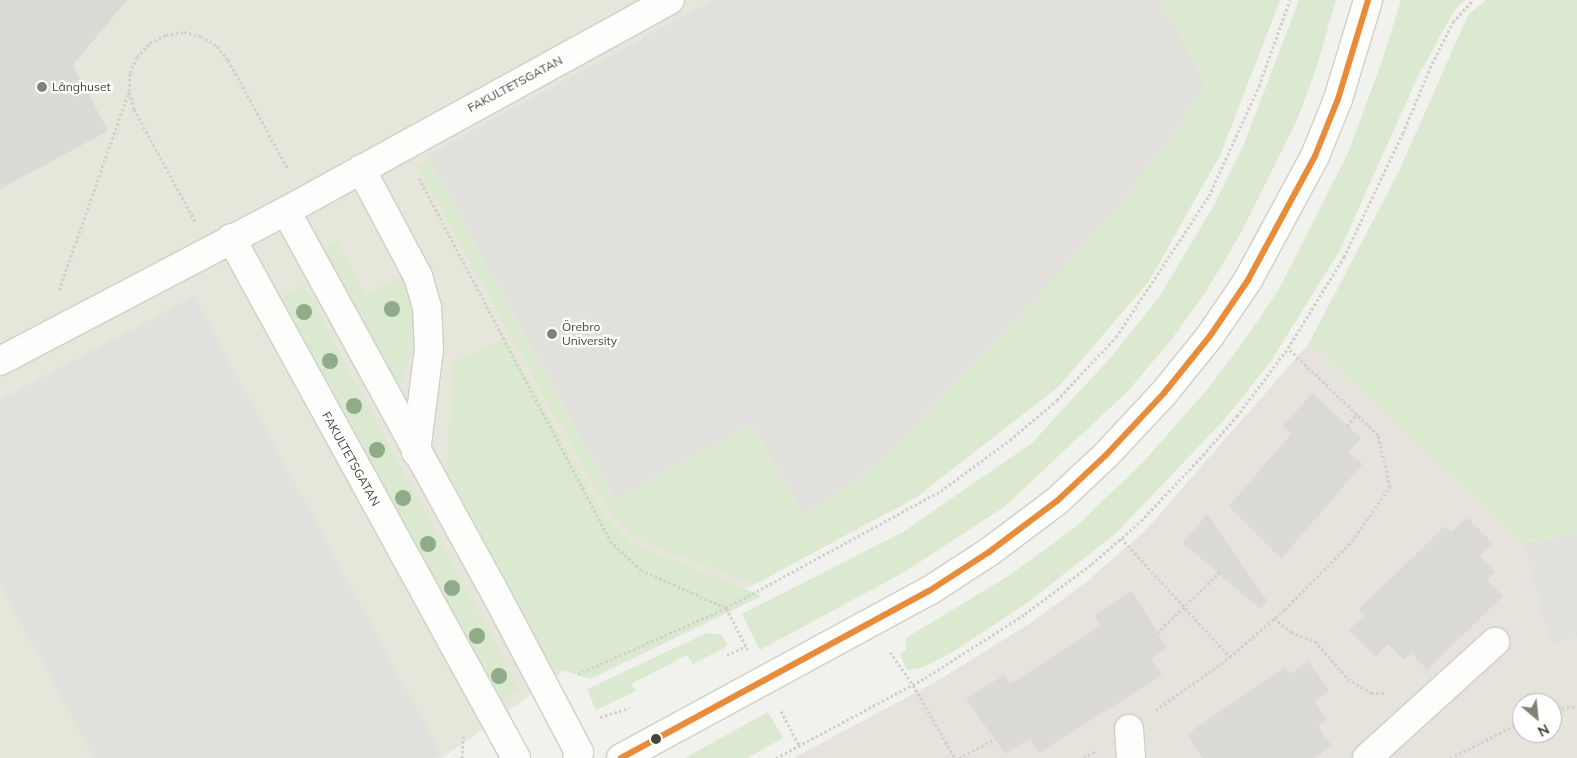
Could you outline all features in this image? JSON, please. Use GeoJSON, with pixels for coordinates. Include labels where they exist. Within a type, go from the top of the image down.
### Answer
{"type":"FeatureCollection","features":[{"type":"Feature","properties":{"kind":"street","name":"FAKULTETSGATAN"},"geometry":{"type":"LineString","coordinates":[[0,361],[221,243],[296,206],[670,0]]}},
{"type":"Feature","properties":{"kind":"street"},"geometry":{"type":"LineString","coordinates":[[621,758],[937,586],[990,552],[1057,501],[1106,455],[1193,358],[1248,280],[1315,156],[1338,99],[1368,0]]}},
{"type":"Feature","properties":{"kind":"street"},"geometry":{"type":"LineString","coordinates":[[361,169],[418,276],[427,307],[429,349],[416,452]]}},
{"type":"Feature","properties":{"kind":"street"},"geometry":{"type":"LineString","coordinates":[[296,206],[416,452],[500,601],[578,752],[577,758]]}},
{"type":"Feature","properties":{"kind":"street","name":"FAKULTETSGATAN"},"geometry":{"type":"LineString","coordinates":[[221,243],[516,758]]}},
{"type":"Feature","properties":{"kind":"street"},"geometry":{"type":"LineString","coordinates":[[1367,758],[1495,642]]}},
{"type":"Feature","properties":{"kind":"street"},"geometry":{"type":"LineString","coordinates":[[1129,729],[1131,758]]}},
{"type":"Feature","properties":{"kind":"path"},"geometry":{"type":"LineString","coordinates":[[578,675],[726,608],[941,491],[1057,400],[1116,337],[1209,196],[1258,86],[1290,0]]}},
{"type":"Feature","properties":{"kind":"path"},"geometry":{"type":"LineString","coordinates":[[42,338],[129,91],[130,73],[137,56],[150,43],[166,34],[184,32],[202,36],[217,46],[228,60],[296,206]]}},
{"type":"Feature","properties":{"kind":"path"},"geometry":{"type":"LineString","coordinates":[[129,91],[134,108],[221,243]]}},
{"type":"Feature","properties":{"kind":"path"},"geometry":{"type":"LineString","coordinates":[[402,146],[610,541],[641,570],[726,608]]}},
{"type":"Feature","properties":{"kind":"path"},"geometry":{"type":"LineString","coordinates":[[1084,758],[1129,729],[1230,657],[1274,618],[1352,541],[1390,487],[1378,435],[1288,348]]}},
{"type":"Feature","properties":{"kind":"path"},"geometry":{"type":"LineString","coordinates":[[1347,426],[1357,414]]}},
{"type":"Feature","properties":{"kind":"path"},"geometry":{"type":"LineString","coordinates":[[1121,538],[1230,657]]}},
{"type":"Feature","properties":{"kind":"path"},"geometry":{"type":"LineString","coordinates":[[1157,632],[1185,608],[1220,572]]}},
{"type":"Feature","properties":{"kind":"path"},"geometry":{"type":"LineString","coordinates":[[1274,618],[1291,632],[1315,641],[1348,679],[1371,693],[1437,695]]}},
{"type":"Feature","properties":{"kind":"path"},"geometry":{"type":"LineString","coordinates":[[884,644],[913,685],[957,758],[995,739]]}},
{"type":"Feature","properties":{"kind":"path"},"geometry":{"type":"LineString","coordinates":[[727,655],[746,646]]}},
{"type":"Feature","properties":{"kind":"path"},"geometry":{"type":"LineString","coordinates":[[1562,708],[1577,706]]}},
{"type":"Feature","properties":{"kind":"path"},"geometry":{"type":"LineString","coordinates":[[1450,758],[1512,727]]}},
{"type":"Feature","properties":{"kind":"path"},"geometry":{"type":"LineString","coordinates":[[462,758],[463,738]]}},
{"type":"Feature","properties":{"kind":"shaded area","name":"Örebro University"},"geometry":{"type":"Polygon","coordinates":[[[0,0],[1280,0],[1220,155],[1149,281],[1058,387],[915,498],[755,584],[568,668],[442,758],[0,758],[0,0]]]}},
{"type":"Feature","properties":{"kind":"shaded area"},"geometry":{"type":"Polygon","coordinates":[[[713,0],[1160,0],[1205,84],[1171,137],[1119,206],[1050,283],[884,457],[845,489],[803,513],[752,424],[615,499],[427,155],[713,0]]]}},
{"type":"Feature","properties":{"kind":"shaded area"},"geometry":{"type":"Polygon","coordinates":[[[194,296],[441,754],[434,758],[94,758],[0,584],[0,400],[194,296]]]}},
{"type":"Feature","properties":{"kind":"shaded area"},"geometry":{"type":"Polygon","coordinates":[[[1309,343],[1523,544],[1550,644],[1577,638],[1577,758],[794,758],[939,680],[1029,624],[1085,583],[1144,532],[1309,343]]]}},
{"type":"Feature","properties":{"kind":"shaded area"},"geometry":{"type":"Polygon","coordinates":[[[1577,533],[1577,638],[1550,644],[1523,544],[1577,533]]]}},
{"type":"Feature","properties":{"kind":"green space"},"geometry":{"type":"Polygon","coordinates":[[[1160,0],[1280,0],[1220,155],[1149,281],[1058,387],[915,498],[755,584],[636,539],[609,512],[417,167],[430,161],[615,499],[752,424],[803,513],[845,489],[884,457],[1050,283],[1205,84],[1160,0]]]}},
{"type":"Feature","properties":{"kind":"green space"},"geometry":{"type":"Polygon","coordinates":[[[1299,0],[1336,0],[1316,69],[1297,120],[1242,231],[1207,290],[1171,340],[1128,391],[1004,507],[906,571],[760,650],[742,614],[903,532],[1032,443],[1112,356],[1160,296],[1214,205],[1244,144],[1299,0]]]}},
{"type":"Feature","properties":{"kind":"green space"},"geometry":{"type":"Polygon","coordinates":[[[1401,0],[1465,0],[1455,9],[1418,76],[1340,250],[1271,361],[1225,419],[1116,533],[1027,603],[951,653],[921,668],[907,670],[900,655],[906,649],[906,638],[1010,575],[1077,526],[1145,460],[1206,391],[1244,341],[1279,289],[1348,153],[1382,61],[1401,0]]]}},
{"type":"Feature","properties":{"kind":"green space"},"geometry":{"type":"Polygon","coordinates":[[[1486,0],[1577,0],[1577,533],[1523,544],[1309,343],[1399,171],[1468,15],[1486,0]]]}},
{"type":"Feature","properties":{"kind":"green space"},"geometry":{"type":"Polygon","coordinates":[[[336,240],[365,295],[403,276],[413,297],[415,344],[395,400],[323,261],[326,246],[336,240]]]}},
{"type":"Feature","properties":{"kind":"green space"},"geometry":{"type":"Polygon","coordinates":[[[304,286],[520,690],[498,702],[282,297],[304,286]]]}},
{"type":"Feature","properties":{"kind":"green space"},"geometry":{"type":"Polygon","coordinates":[[[505,338],[604,515],[633,544],[762,596],[590,679],[551,666],[447,474],[453,363],[505,338]]]}},
{"type":"Feature","properties":{"kind":"green space"},"geometry":{"type":"Polygon","coordinates":[[[707,633],[722,635],[728,646],[693,664],[687,655],[631,684],[636,691],[596,710],[587,689],[707,633]]]}},
{"type":"Feature","properties":{"kind":"green space"},"geometry":{"type":"Polygon","coordinates":[[[768,712],[783,738],[747,758],[685,758],[768,712]]]}},
{"type":"Feature","properties":{"kind":"building","name":"Långhuset"},"geometry":{"type":"Polygon","coordinates":[[[0,0],[127,0],[73,65],[108,131],[0,189],[0,0]]]}},
{"type":"Feature","properties":{"kind":"building"},"geometry":{"type":"Polygon","coordinates":[[[1312,393],[1361,438],[1348,452],[1363,464],[1281,559],[1229,506],[1291,434],[1283,426],[1312,393]]]}},
{"type":"Feature","properties":{"kind":"building"},"geometry":{"type":"Polygon","coordinates":[[[1207,514],[1268,602],[1260,609],[1183,543],[1207,514]]]}},
{"type":"Feature","properties":{"kind":"building"},"geometry":{"type":"Polygon","coordinates":[[[1467,517],[1493,543],[1480,556],[1495,572],[1487,580],[1503,596],[1427,670],[1411,653],[1404,660],[1388,644],[1375,657],[1349,630],[1365,615],[1359,609],[1445,526],[1451,532],[1467,517]]]}},
{"type":"Feature","properties":{"kind":"building"},"geometry":{"type":"Polygon","coordinates":[[[1132,591],[1167,648],[1151,659],[1162,675],[1039,753],[1030,738],[1005,754],[966,699],[1004,675],[1010,684],[1101,626],[1094,615],[1132,591]]]}},
{"type":"Feature","properties":{"kind":"building"},"geometry":{"type":"Polygon","coordinates":[[[1308,661],[1329,691],[1314,701],[1327,720],[1318,726],[1332,746],[1314,758],[1203,758],[1187,734],[1285,667],[1290,674],[1308,661]]]}},
{"type":"Feature","properties":{"kind":"transit line"},"geometry":{"type":"LineString","coordinates":[[621,758],[929,591],[989,552],[1057,501],[1106,455],[1164,393],[1210,336],[1248,280],[1315,156],[1338,99],[1368,0]]}},
{"type":"Feature","properties":{"kind":"place","name":"Långhuset"},"geometry":{"type":"Point","coordinates":[42,87]}},
{"type":"Feature","properties":{"kind":"place","name":"Örebro University"},"geometry":{"type":"Point","coordinates":[552,334]}}]}
